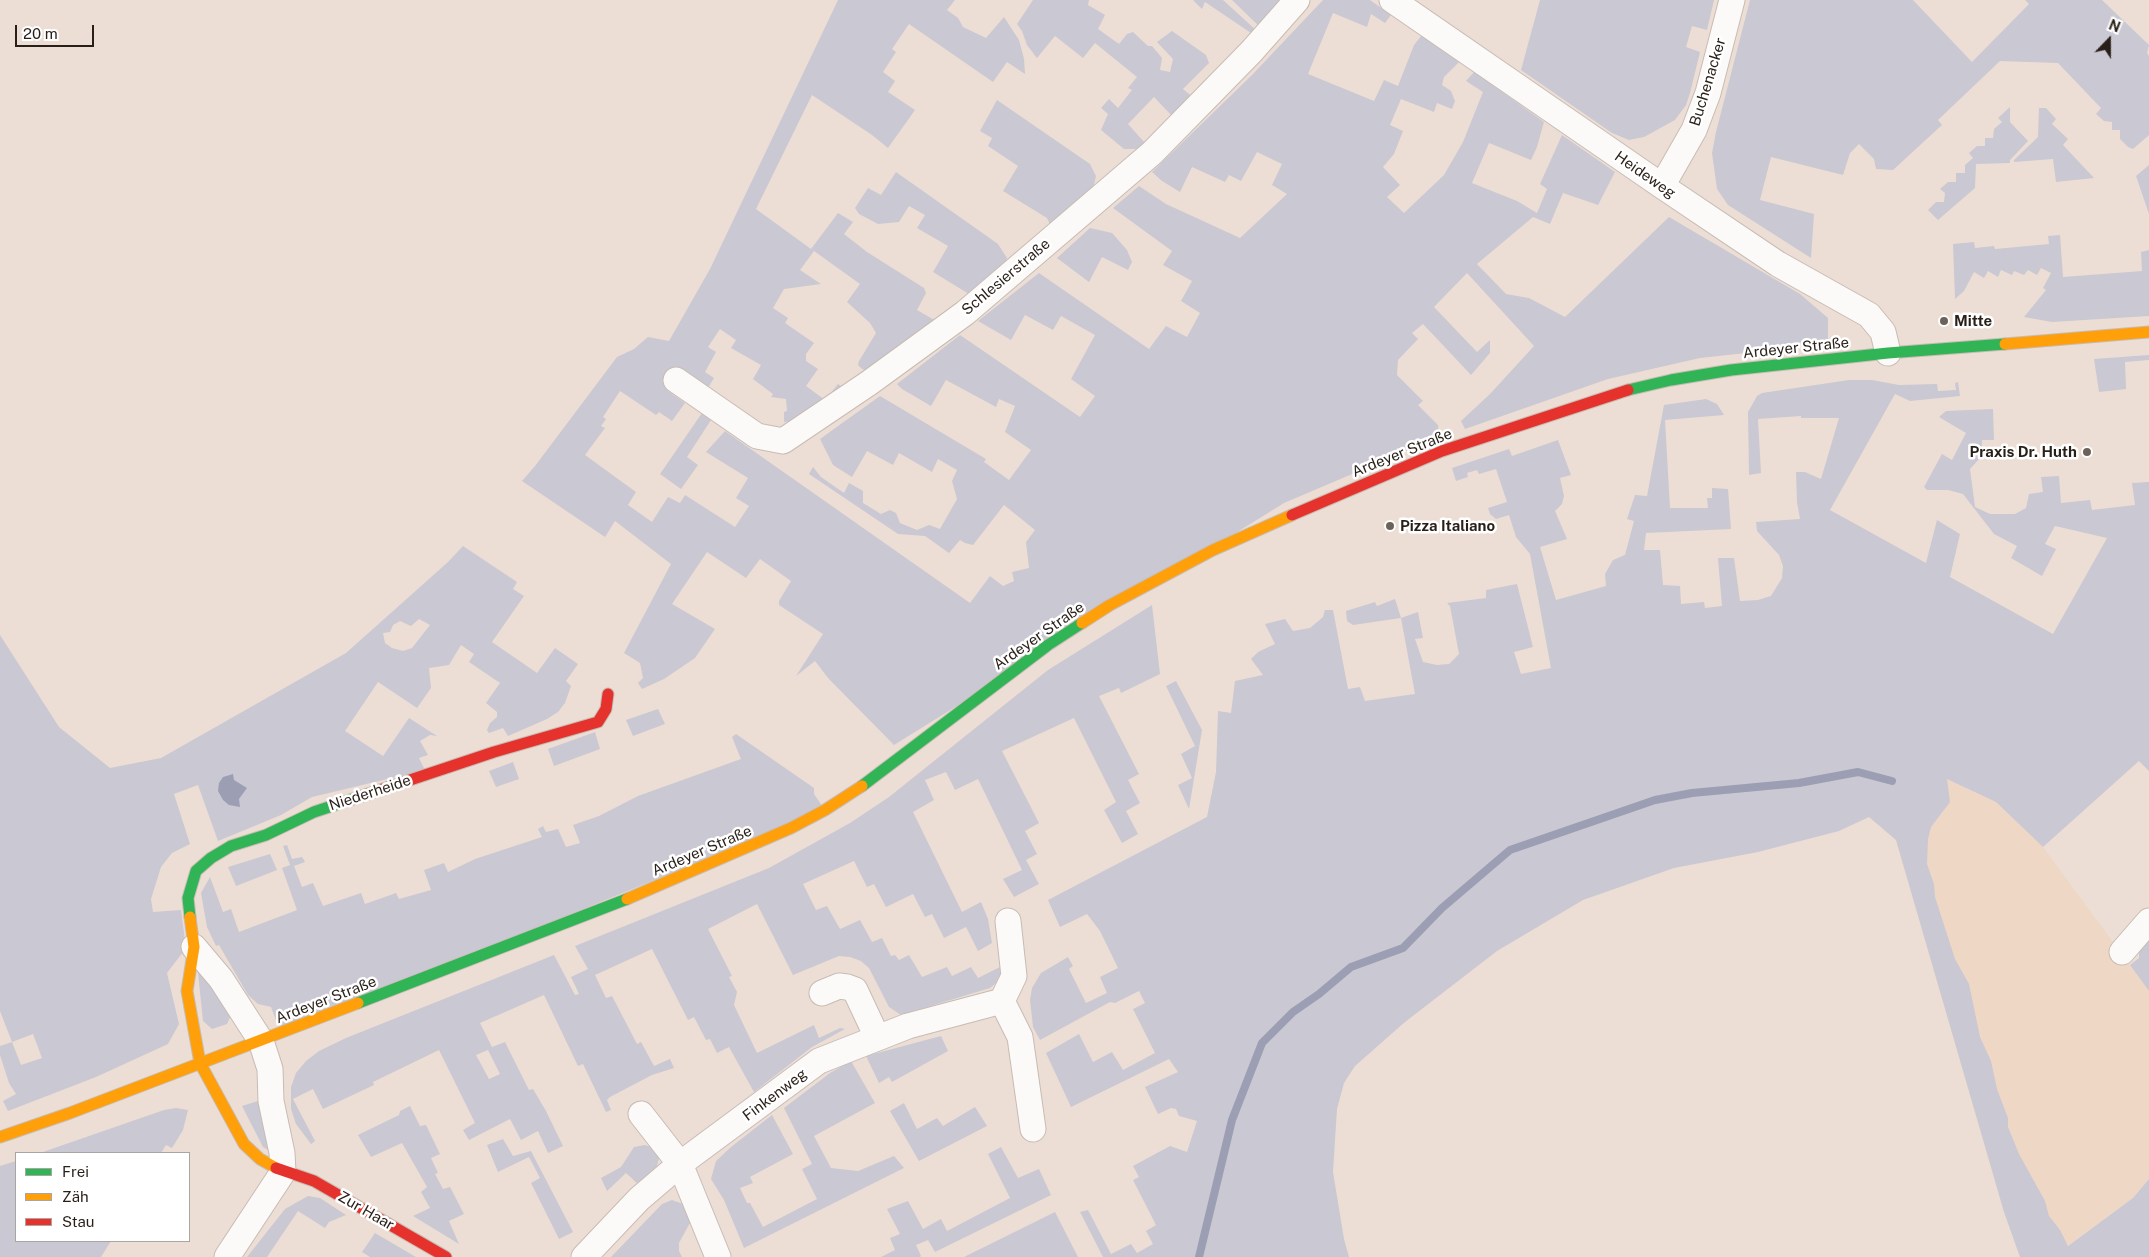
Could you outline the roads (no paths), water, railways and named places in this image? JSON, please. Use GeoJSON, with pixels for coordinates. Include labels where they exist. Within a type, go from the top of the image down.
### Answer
{"type":"FeatureCollection","features":[{"type":"Feature","properties":{"kind":"main road","name":"Ardeyer Straße"},"geometry":{"type":"LineString","coordinates":[[0,1137],[70,1113],[262,1041],[638,895],[791,828],[825,810],[875,778],[1048,645],[1110,605],[1213,550],[1316,504],[1442,452],[1614,393],[1671,380],[1731,370],[1888,353],[2149,332]]}},
{"type":"Feature","properties":{"kind":"main road","name":"Niederheide"},"geometry":{"type":"LineString","coordinates":[[200,1063],[187,991],[194,947],[188,898],[196,871],[211,858],[231,846],[266,835],[324,808],[494,752],[598,722],[606,709],[608,694]]}},
{"type":"Feature","properties":{"kind":"main road","name":"Zur Haar"},"geometry":{"type":"LineString","coordinates":[[200,1063],[244,1144],[260,1158],[283,1172],[314,1181],[446,1257]]}},
{"type":"Feature","properties":{"kind":"street","name":"Schlesierstraße"},"geometry":{"type":"LineString","coordinates":[[676,380],[757,436],[783,441],[872,381],[965,312],[1152,153],[1251,52],[1297,0]]}},
{"type":"Feature","properties":{"kind":"street","name":"Heideweg"},"geometry":{"type":"LineString","coordinates":[[1392,0],[1778,264],[1869,315],[1883,332],[1888,353]]}},
{"type":"Feature","properties":{"kind":"street","name":"Buchenacker"},"geometry":{"type":"LineString","coordinates":[[1662,186],[1694,130],[1708,93],[1732,0]]}},
{"type":"Feature","properties":{"kind":"street"},"geometry":{"type":"LineString","coordinates":[[2122,952],[2149,920]]}},
{"type":"Feature","properties":{"kind":"street"},"geometry":{"type":"LineString","coordinates":[[1008,921],[1014,976],[1002,1001],[1020,1037],[1033,1129]]}},
{"type":"Feature","properties":{"kind":"street"},"geometry":{"type":"LineString","coordinates":[[194,947],[221,980],[262,1041],[270,1069],[271,1101],[282,1153],[283,1172],[227,1257]]}},
{"type":"Feature","properties":{"kind":"street"},"geometry":{"type":"LineString","coordinates":[[822,993],[839,986],[847,986],[855,990],[877,1037]]}},
{"type":"Feature","properties":{"kind":"street","name":"Finkenweg"},"geometry":{"type":"LineString","coordinates":[[584,1257],[639,1200],[680,1164],[708,1146],[819,1061],[908,1026],[1002,1001]]}},
{"type":"Feature","properties":{"kind":"street"},"geometry":{"type":"LineString","coordinates":[[641,1114],[680,1164],[718,1257]]}},
{"type":"Feature","properties":{"kind":"water"},"geometry":{"type":"Polygon","coordinates":[[[233,774],[234,780],[247,788],[239,799],[240,807],[229,805],[223,800],[218,791],[219,783],[223,777],[233,774]]]}},
{"type":"Feature","properties":{"kind":"waterway"},"geometry":{"type":"LineString","coordinates":[[1199,1257],[1232,1120],[1262,1043],[1293,1012],[1319,994],[1351,967],[1403,948],[1442,908],[1510,850],[1655,800],[1692,793],[1799,783],[1858,772],[1892,781]]}},
{"type":"Feature","properties":{"kind":"place","name":"Mitte"},"geometry":{"type":"Point","coordinates":[1944,321]}},
{"type":"Feature","properties":{"kind":"place","name":"Praxis Dr. Huth"},"geometry":{"type":"Point","coordinates":[2087,452]}},
{"type":"Feature","properties":{"kind":"place","name":"Pizza Italiano"},"geometry":{"type":"Point","coordinates":[1390,526]}}]}
